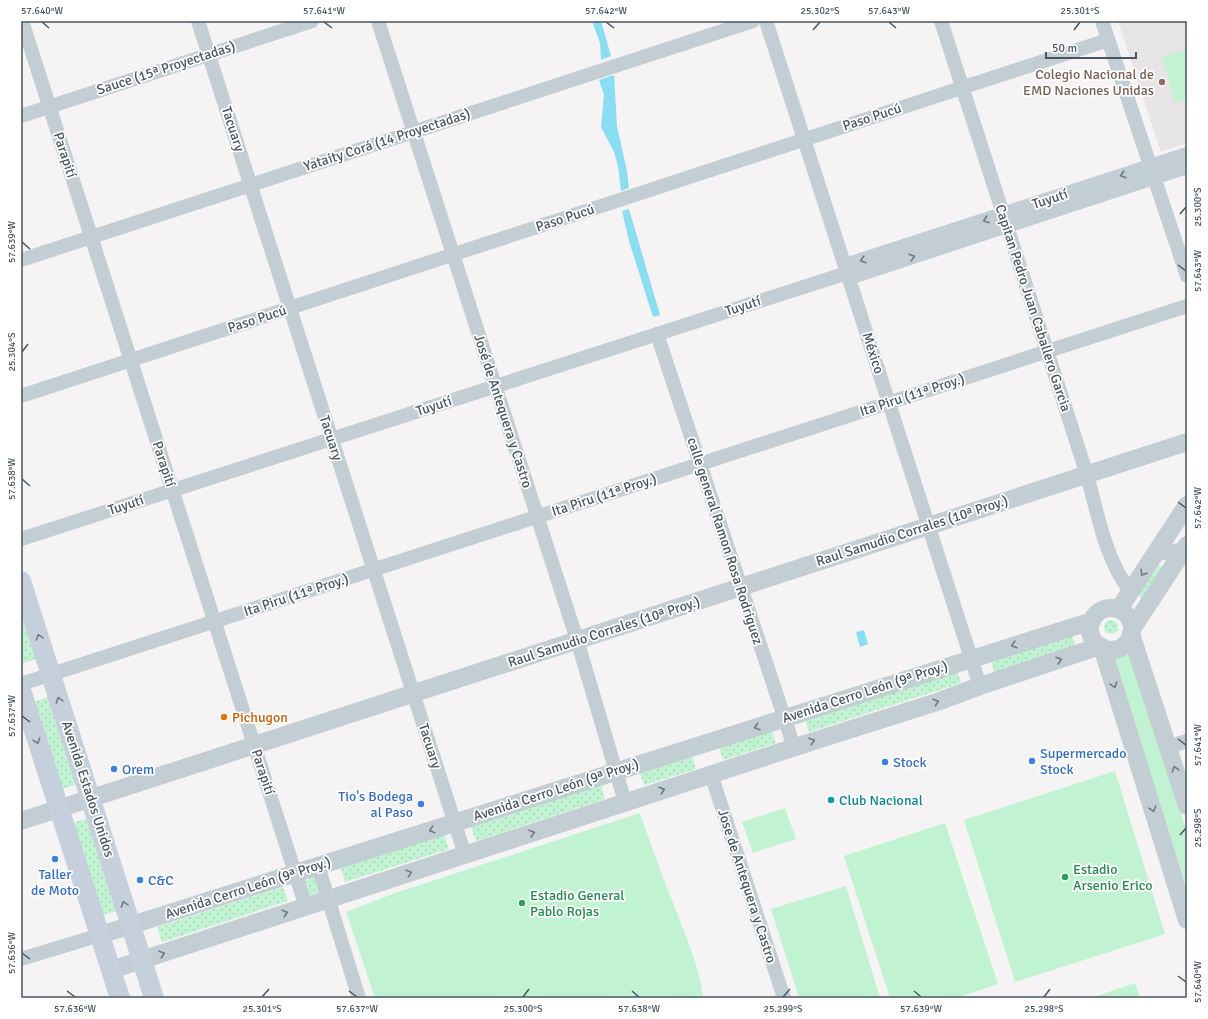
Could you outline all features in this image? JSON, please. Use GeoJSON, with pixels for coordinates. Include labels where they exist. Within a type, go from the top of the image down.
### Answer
{"type":"FeatureCollection","features":[{"type":"Feature","properties":{"kind":"main road","name":"Avenida Estados Unidos"},"geometry":{"type":"LineString","coordinates":[[21,581],[154,998]]}},
{"type":"Feature","properties":{"kind":"main road"},"geometry":{"type":"LineString","coordinates":[[21,690],[120,998]]}},
{"type":"Feature","properties":{"kind":"street","name":"Parapití"},"geometry":{"type":"LineString","coordinates":[[22,21],[306,907]]}},
{"type":"Feature","properties":{"kind":"street","name":"Tacuary"},"geometry":{"type":"LineString","coordinates":[[198,21],[465,855]]}},
{"type":"Feature","properties":{"kind":"street","name":"Sauce (15ª Proyectadas)"},"geometry":{"type":"LineString","coordinates":[[21,116],[312,21]]}},
{"type":"Feature","properties":{"kind":"street","name":"José de Antequera y Castro"},"geometry":{"type":"LineString","coordinates":[[378,21],[577,640],[625,802]]}},
{"type":"Feature","properties":{"kind":"street","name":"Yataity Corá (14 Proyectadas)"},"geometry":{"type":"LineString","coordinates":[[21,260],[753,21]]}},
{"type":"Feature","properties":{"kind":"street","name":"México"},"geometry":{"type":"LineString","coordinates":[[766,21],[980,686]]}},
{"type":"Feature","properties":{"kind":"street","name":"Capitan Pedro Juan Caballero Garcia"},"geometry":{"type":"LineString","coordinates":[[941,21],[1087,475],[1110,554],[1117,572],[1131,592]]}},
{"type":"Feature","properties":{"kind":"street"},"geometry":{"type":"LineString","coordinates":[[1102,21],[1187,276]]}},
{"type":"Feature","properties":{"kind":"street","name":"Paso Pucú"},"geometry":{"type":"LineString","coordinates":[[21,396],[1108,40]]}},
{"type":"Feature","properties":{"kind":"street","name":"Tuyutí"},"geometry":{"type":"LineString","coordinates":[[21,538],[657,334],[1152,172],[1187,154]]}},
{"type":"Feature","properties":{"kind":"street","name":"Tuyutí"},"geometry":{"type":"LineString","coordinates":[[1152,172],[1187,167]]}},
{"type":"Feature","properties":{"kind":"street","name":"Ita Piru (11ª Proy.)"},"geometry":{"type":"LineString","coordinates":[[21,684],[1187,306]]}},
{"type":"Feature","properties":{"kind":"street","name":"calle general Ramon Rosa Rodriguez"},"geometry":{"type":"LineString","coordinates":[[657,334],[794,747]]}},
{"type":"Feature","properties":{"kind":"street","name":"Raul Samudio Corrales (10ª Proy.)"},"geometry":{"type":"LineString","coordinates":[[21,821],[1187,442]]}},
{"type":"Feature","properties":{"kind":"street"},"geometry":{"type":"LineString","coordinates":[[1119,609],[1187,505]]}},
{"type":"Feature","properties":{"kind":"street"},"geometry":{"type":"LineString","coordinates":[[1156,554],[1186,548]]}},
{"type":"Feature","properties":{"kind":"street"},"geometry":{"type":"LineString","coordinates":[[1186,548],[1132,631],[1127,643],[1119,648],[1109,650],[1096,643],[1090,630],[1095,615],[1104,609],[1119,609],[1129,617],[1132,631],[1187,806]]}},
{"type":"Feature","properties":{"kind":"street","name":"Avenida Cerro León (9ª Proy.)"},"geometry":{"type":"LineString","coordinates":[[21,959],[1092,621]]}},
{"type":"Feature","properties":{"kind":"street"},"geometry":{"type":"LineString","coordinates":[[111,970],[794,747],[938,702],[980,686],[1101,647]]}},
{"type":"Feature","properties":{"kind":"street"},"geometry":{"type":"LineString","coordinates":[[1101,647],[1187,920]]}},
{"type":"Feature","properties":{"kind":"street"},"geometry":{"type":"LineString","coordinates":[[1168,747],[1187,741]]}},
{"type":"Feature","properties":{"kind":"street","name":"Jose de Antequera y Castro"},"geometry":{"type":"LineString","coordinates":[[711,774],[784,998]]}},
{"type":"Feature","properties":{"kind":"street"},"geometry":{"type":"LineString","coordinates":[[318,866],[359,998]]}},
{"type":"Feature","properties":{"kind":"shaded area","name":"Colegio Nacional de EMD Naciones Unidas"},"geometry":{"type":"Polygon","coordinates":[[[1118,21],[1187,21],[1187,143],[1161,152],[1118,21]]]}},
{"type":"Feature","properties":{"kind":"green space"},"geometry":{"type":"Polygon","coordinates":[[[1185,50],[1187,56],[1187,99],[1175,102],[1162,57],[1185,50]]]}},
{"type":"Feature","properties":{"kind":"green space"},"geometry":{"type":"Polygon","coordinates":[[[1158,566],[1161,566],[1164,570],[1144,599],[1141,598],[1138,594],[1158,566]]]}},
{"type":"Feature","properties":{"kind":"green space"},"geometry":{"type":"Polygon","coordinates":[[[21,613],[36,659],[23,663],[21,658],[21,613]]]}},
{"type":"Feature","properties":{"kind":"green space"},"geometry":{"type":"Polygon","coordinates":[[[1108,620],[1114,620],[1118,624],[1118,630],[1114,634],[1108,634],[1104,630],[1104,624],[1108,620]]]}},
{"type":"Feature","properties":{"kind":"green space"},"geometry":{"type":"Polygon","coordinates":[[[1072,635],[1075,646],[994,672],[991,660],[1072,635]]]}},
{"type":"Feature","properties":{"kind":"green space"},"geometry":{"type":"Polygon","coordinates":[[[1122,654],[1130,655],[1134,665],[1187,832],[1187,888],[1114,663],[1115,659],[1122,654]]]}},
{"type":"Feature","properties":{"kind":"green space"},"geometry":{"type":"Polygon","coordinates":[[[957,671],[961,683],[809,732],[805,720],[957,671]]]}},
{"type":"Feature","properties":{"kind":"green space"},"geometry":{"type":"Polygon","coordinates":[[[48,697],[77,784],[62,789],[34,702],[48,697]]]}},
{"type":"Feature","properties":{"kind":"green space"},"geometry":{"type":"Polygon","coordinates":[[[772,731],[776,743],[723,760],[719,748],[772,731]]]}},
{"type":"Feature","properties":{"kind":"green space"},"geometry":{"type":"Polygon","coordinates":[[[692,756],[696,769],[644,785],[640,773],[692,756]]]}},
{"type":"Feature","properties":{"kind":"green space","name":"Estadio Arsenio Erico"},"geometry":{"type":"Polygon","coordinates":[[[1115,771],[1165,934],[1015,982],[964,820],[1115,771]]]}},
{"type":"Feature","properties":{"kind":"green space"},"geometry":{"type":"Polygon","coordinates":[[[601,785],[605,799],[476,841],[471,827],[601,785]]]}},
{"type":"Feature","properties":{"kind":"green space"},"geometry":{"type":"Polygon","coordinates":[[[785,808],[796,839],[753,853],[742,822],[785,808]]]}},
{"type":"Feature","properties":{"kind":"green space","name":"Estadio General Pablo Rojas"},"geometry":{"type":"Polygon","coordinates":[[[640,813],[692,952],[699,975],[703,998],[375,998],[346,912],[395,893],[640,813]]]}},
{"type":"Feature","properties":{"kind":"green space"},"geometry":{"type":"Polygon","coordinates":[[[88,818],[118,911],[102,915],[73,823],[88,818]]]}},
{"type":"Feature","properties":{"kind":"green space"},"geometry":{"type":"Polygon","coordinates":[[[945,823],[998,984],[956,998],[890,998],[844,856],[945,823]]]}},
{"type":"Feature","properties":{"kind":"green space"},"geometry":{"type":"Polygon","coordinates":[[[444,835],[449,849],[345,882],[341,868],[444,835]]]}},
{"type":"Feature","properties":{"kind":"green space"},"geometry":{"type":"Polygon","coordinates":[[[315,877],[320,891],[317,894],[309,894],[305,881],[315,877]]]}},
{"type":"Feature","properties":{"kind":"green space"},"geometry":{"type":"Polygon","coordinates":[[[846,886],[880,998],[799,998],[771,909],[846,886]]]}},
{"type":"Feature","properties":{"kind":"green space"},"geometry":{"type":"Polygon","coordinates":[[[283,887],[288,901],[162,942],[157,927],[283,887]]]}},
{"type":"Feature","properties":{"kind":"green space"},"geometry":{"type":"Polygon","coordinates":[[[1135,983],[1140,998],[1091,998],[1135,983]]]}},
{"type":"Feature","properties":{"kind":"water"},"geometry":{"type":"Polygon","coordinates":[[[592,21],[601,21],[611,56],[601,60],[600,43],[592,21]]]}},
{"type":"Feature","properties":{"kind":"water"},"geometry":{"type":"Polygon","coordinates":[[[614,75],[617,126],[627,171],[629,188],[621,191],[618,166],[614,152],[601,127],[604,95],[599,80],[614,75]]]}},
{"type":"Feature","properties":{"kind":"water"},"geometry":{"type":"Polygon","coordinates":[[[629,209],[660,315],[653,317],[629,241],[622,211],[629,209]]]}},
{"type":"Feature","properties":{"kind":"water"},"geometry":{"type":"Polygon","coordinates":[[[864,630],[868,644],[860,647],[856,632],[864,630]]]}},
{"type":"Feature","properties":{"kind":"place","name":"Colegio Nacional de EMD Naciones Unidas"},"geometry":{"type":"Point","coordinates":[1162,82]}},
{"type":"Feature","properties":{"kind":"place","name":"Pichugon"},"geometry":{"type":"Point","coordinates":[224,717]}},
{"type":"Feature","properties":{"kind":"place","name":"Supermercado Stock"},"geometry":{"type":"Point","coordinates":[1032,761]}},
{"type":"Feature","properties":{"kind":"place","name":"Stock"},"geometry":{"type":"Point","coordinates":[885,762]}},
{"type":"Feature","properties":{"kind":"place","name":"Orem"},"geometry":{"type":"Point","coordinates":[114,769]}},
{"type":"Feature","properties":{"kind":"place","name":"Club Nacional"},"geometry":{"type":"Point","coordinates":[831,800]}},
{"type":"Feature","properties":{"kind":"place","name":"Tio's Bodega al Paso"},"geometry":{"type":"Point","coordinates":[421,804]}},
{"type":"Feature","properties":{"kind":"place","name":"Taller de Moto"},"geometry":{"type":"Point","coordinates":[55,859]}},
{"type":"Feature","properties":{"kind":"place","name":"Estadio Arsenio Erico"},"geometry":{"type":"Point","coordinates":[1065,877]}},
{"type":"Feature","properties":{"kind":"place","name":"C&C"},"geometry":{"type":"Point","coordinates":[140,880]}},
{"type":"Feature","properties":{"kind":"place","name":"Estadio General Pablo Rojas"},"geometry":{"type":"Point","coordinates":[522,903]}}]}
